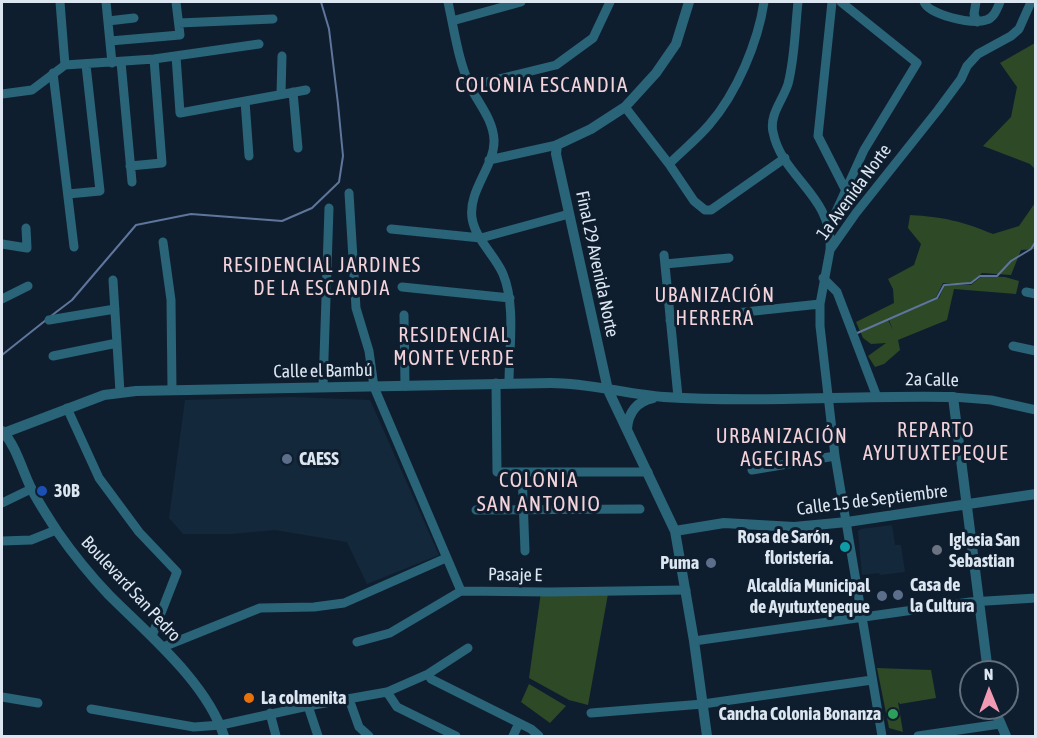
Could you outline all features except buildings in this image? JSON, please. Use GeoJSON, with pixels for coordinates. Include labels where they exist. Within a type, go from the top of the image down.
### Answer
{"type":"FeatureCollection","features":[{"type":"Feature","properties":{"kind":"street"},"geometry":{"type":"LineString","coordinates":[[60,2],[65,65]]}},
{"type":"Feature","properties":{"kind":"street"},"geometry":{"type":"LineString","coordinates":[[106,2],[110,41],[117,62],[132,182]]}},
{"type":"Feature","properties":{"kind":"street"},"geometry":{"type":"LineString","coordinates":[[110,41],[180,35],[176,2]]}},
{"type":"Feature","properties":{"kind":"street"},"geometry":{"type":"LineString","coordinates":[[448,2],[470,86],[486,114],[494,136],[494,144],[472,207],[472,219],[500,268],[510,298],[509,383]]}},
{"type":"Feature","properties":{"kind":"street"},"geometry":{"type":"LineString","coordinates":[[452,21],[521,2]]}},
{"type":"Feature","properties":{"kind":"street"},"geometry":{"type":"LineString","coordinates":[[470,86],[556,64],[593,38],[610,2]]}},
{"type":"Feature","properties":{"kind":"street"},"geometry":{"type":"LineString","coordinates":[[489,160],[557,145],[591,129],[625,107],[656,74],[676,44],[689,2]]}},
{"type":"Feature","properties":{"kind":"street"},"geometry":{"type":"LineString","coordinates":[[669,164],[710,124],[740,78],[758,30],[764,2]]}},
{"type":"Feature","properties":{"kind":"street"},"geometry":{"type":"LineString","coordinates":[[798,2],[795,48],[788,86],[772,122],[773,134],[785,158],[819,204],[829,227],[830,250]]}},
{"type":"Feature","properties":{"kind":"street"},"geometry":{"type":"LineString","coordinates":[[832,2],[818,136],[845,189]]}},
{"type":"Feature","properties":{"kind":"street"},"geometry":{"type":"LineString","coordinates":[[829,227],[864,150],[917,63],[841,2]]}},
{"type":"Feature","properties":{"kind":"street"},"geometry":{"type":"LineString","coordinates":[[924,2],[926,6],[938,13],[977,22],[992,17],[1000,2]]}},
{"type":"Feature","properties":{"kind":"street"},"geometry":{"type":"LineString","coordinates":[[976,2],[974,14],[977,22]]}},
{"type":"Feature","properties":{"kind":"street"},"geometry":{"type":"LineString","coordinates":[[1023,2],[1024,20]]}},
{"type":"Feature","properties":{"kind":"street","name":"1a Avenida Norte"},"geometry":{"type":"LineString","coordinates":[[882,736],[835,456],[822,351],[820,304],[824,278],[830,250],[856,213],[938,110],[961,79],[967,66],[978,54],[1011,36],[1024,20],[1031,2]]}},
{"type":"Feature","properties":{"kind":"street"},"geometry":{"type":"LineString","coordinates":[[108,21],[134,18]]}},
{"type":"Feature","properties":{"kind":"street"},"geometry":{"type":"LineString","coordinates":[[179,23],[273,19]]}},
{"type":"Feature","properties":{"kind":"street"},"geometry":{"type":"LineString","coordinates":[[2,94],[32,90],[65,65],[154,59],[259,44]]}},
{"type":"Feature","properties":{"kind":"street"},"geometry":{"type":"LineString","coordinates":[[176,56],[180,113],[306,90]]}},
{"type":"Feature","properties":{"kind":"street"},"geometry":{"type":"LineString","coordinates":[[281,94],[282,56]]}},
{"type":"Feature","properties":{"kind":"street"},"geometry":{"type":"LineString","coordinates":[[130,166],[162,163],[154,59]]}},
{"type":"Feature","properties":{"kind":"street"},"geometry":{"type":"LineString","coordinates":[[68,194],[100,191],[86,65]]}},
{"type":"Feature","properties":{"kind":"street"},"geometry":{"type":"LineString","coordinates":[[53,73],[74,247]]}},
{"type":"Feature","properties":{"kind":"street"},"geometry":{"type":"LineString","coordinates":[[293,92],[298,148]]}},
{"type":"Feature","properties":{"kind":"street"},"geometry":{"type":"LineString","coordinates":[[245,101],[249,156]]}},
{"type":"Feature","properties":{"kind":"street"},"geometry":{"type":"LineString","coordinates":[[625,107],[694,201],[705,210],[711,210],[785,158]]}},
{"type":"Feature","properties":{"kind":"street","name":"Final 29 Avenida Norte"},"geometry":{"type":"LineString","coordinates":[[557,145],[556,154],[608,390],[675,531],[694,641],[707,736]]}},
{"type":"Feature","properties":{"kind":"street"},"geometry":{"type":"LineString","coordinates":[[349,193],[356,308],[369,351],[374,387],[461,591],[390,633],[357,642]]}},
{"type":"Feature","properties":{"kind":"street"},"geometry":{"type":"LineString","coordinates":[[323,387],[329,208]]}},
{"type":"Feature","properties":{"kind":"street"},"geometry":{"type":"LineString","coordinates":[[391,229],[481,238],[569,214]]}},
{"type":"Feature","properties":{"kind":"street"},"geometry":{"type":"LineString","coordinates":[[2,244],[27,248],[26,228]]}},
{"type":"Feature","properties":{"kind":"street"},"geometry":{"type":"LineString","coordinates":[[163,242],[171,300],[172,390]]}},
{"type":"Feature","properties":{"kind":"street"},"geometry":{"type":"LineString","coordinates":[[678,397],[665,260],[729,258]]}},
{"type":"Feature","properties":{"kind":"street"},"geometry":{"type":"LineString","coordinates":[[824,278],[837,292],[877,397]]}},
{"type":"Feature","properties":{"kind":"street"},"geometry":{"type":"LineString","coordinates":[[113,280],[120,392]]}},
{"type":"Feature","properties":{"kind":"street"},"geometry":{"type":"LineString","coordinates":[[2,299],[28,286]]}},
{"type":"Feature","properties":{"kind":"street"},"geometry":{"type":"LineString","coordinates":[[402,287],[510,298]]}},
{"type":"Feature","properties":{"kind":"street"},"geometry":{"type":"LineString","coordinates":[[670,320],[820,304]]}},
{"type":"Feature","properties":{"kind":"street"},"geometry":{"type":"LineString","coordinates":[[49,320],[115,309]]}},
{"type":"Feature","properties":{"kind":"street"},"geometry":{"type":"LineString","coordinates":[[404,315],[405,386]]}},
{"type":"Feature","properties":{"kind":"street"},"geometry":{"type":"LineString","coordinates":[[53,356],[117,343]]}},
{"type":"Feature","properties":{"kind":"street"},"geometry":{"type":"LineString","coordinates":[[1013,346],[1035,351]]}},
{"type":"Feature","properties":{"kind":"street"},"geometry":{"type":"LineString","coordinates":[[496,383],[496,472],[648,472]]}},
{"type":"Feature","properties":{"kind":"street","name":"Calle el Bambú"},"geometry":{"type":"LineString","coordinates":[[4,437],[67,408],[120,392],[574,383],[664,397],[828,398]]}},
{"type":"Feature","properties":{"kind":"street"},"geometry":{"type":"LineString","coordinates":[[627,429],[628,422],[638,405],[644,400],[664,397]]}},
{"type":"Feature","properties":{"kind":"street"},"geometry":{"type":"LineString","coordinates":[[953,397],[987,660]]}},
{"type":"Feature","properties":{"kind":"street","name":"2a Calle"},"geometry":{"type":"LineString","coordinates":[[828,398],[953,397],[991,400],[1035,410]]}},
{"type":"Feature","properties":{"kind":"street"},"geometry":{"type":"LineString","coordinates":[[67,408],[99,478],[139,532],[177,572],[153,636]]}},
{"type":"Feature","properties":{"kind":"street","name":"Boulevard San Pedro"},"geometry":{"type":"LineString","coordinates":[[4,437],[56,530],[81,564],[153,636],[195,685],[221,725],[224,736]]}},
{"type":"Feature","properties":{"kind":"street"},"geometry":{"type":"LineString","coordinates":[[752,470],[835,456]]}},
{"type":"Feature","properties":{"kind":"street"},"geometry":{"type":"LineString","coordinates":[[522,472],[525,551]]}},
{"type":"Feature","properties":{"kind":"street"},"geometry":{"type":"LineString","coordinates":[[2,502],[32,489]]}},
{"type":"Feature","properties":{"kind":"street","name":"Calle 15 de Septiembre"},"geometry":{"type":"LineString","coordinates":[[675,531],[724,523],[794,527],[847,522],[1035,494]]}},
{"type":"Feature","properties":{"kind":"street"},"geometry":{"type":"LineString","coordinates":[[476,510],[640,509]]}},
{"type":"Feature","properties":{"kind":"street"},"geometry":{"type":"LineString","coordinates":[[2,541],[31,540],[56,530]]}},
{"type":"Feature","properties":{"kind":"street"},"geometry":{"type":"LineString","coordinates":[[163,647],[260,608],[314,607],[345,603],[446,558]]}},
{"type":"Feature","properties":{"kind":"street","name":"Pasaje E"},"geometry":{"type":"LineString","coordinates":[[461,591],[686,590]]}},
{"type":"Feature","properties":{"kind":"street"},"geometry":{"type":"LineString","coordinates":[[694,641],[980,600],[1035,598]]}},
{"type":"Feature","properties":{"kind":"street"},"geometry":{"type":"LineString","coordinates":[[91,709],[194,727],[221,725],[270,713],[387,692],[428,674],[468,648]]}},
{"type":"Feature","properties":{"kind":"street"},"geometry":{"type":"LineString","coordinates":[[428,674],[431,679],[531,729],[539,736]]}},
{"type":"Feature","properties":{"kind":"street"},"geometry":{"type":"LineString","coordinates":[[591,713],[703,704],[872,680]]}},
{"type":"Feature","properties":{"kind":"street"},"geometry":{"type":"LineString","coordinates":[[387,692],[398,707],[456,736]]}},
{"type":"Feature","properties":{"kind":"street"},"geometry":{"type":"LineString","coordinates":[[2,697],[38,703]]}},
{"type":"Feature","properties":{"kind":"street"},"geometry":{"type":"LineString","coordinates":[[348,699],[359,727],[369,736]]}},
{"type":"Feature","properties":{"kind":"street"},"geometry":{"type":"LineString","coordinates":[[308,706],[318,736]]}},
{"type":"Feature","properties":{"kind":"street"},"geometry":{"type":"LineString","coordinates":[[270,713],[276,736]]}},
{"type":"Feature","properties":{"kind":"street"},"geometry":{"type":"LineString","coordinates":[[998,720],[1006,736]]}},
{"type":"Feature","properties":{"kind":"street"},"geometry":{"type":"LineString","coordinates":[[513,736],[519,723]]}},
{"type":"Feature","properties":{"kind":"street"},"geometry":{"type":"LineString","coordinates":[[918,736],[1000,724]]}},
{"type":"Feature","properties":{"kind":"shaded area","name":"CAESS"},"geometry":{"type":"Polygon","coordinates":[[[292,397],[370,400],[439,555],[367,584],[347,542],[275,530],[231,534],[183,534],[169,518],[185,400],[292,397]]]}},
{"type":"Feature","properties":{"kind":"shaded area"},"geometry":{"type":"Polygon","coordinates":[[[892,525],[895,545],[901,545],[905,572],[862,575],[858,531],[892,525]]]}},
{"type":"Feature","properties":{"kind":"green space"},"geometry":{"type":"Polygon","coordinates":[[[1035,43],[1035,169],[1030,164],[983,146],[1011,117],[1017,87],[1000,63],[1035,43]]]}},
{"type":"Feature","properties":{"kind":"green space"},"geometry":{"type":"Polygon","coordinates":[[[1035,203],[1035,249],[1021,250],[1011,275],[982,273],[970,284],[943,283],[936,297],[888,320],[893,330],[889,320],[939,298],[945,285],[971,285],[982,276],[1005,277],[1019,281],[1016,294],[954,289],[947,320],[898,340],[900,350],[884,364],[875,367],[868,356],[886,343],[871,344],[863,338],[856,322],[894,303],[893,289],[888,279],[914,265],[921,244],[908,228],[910,215],[952,220],[993,234],[1019,226],[1035,203]]]}},
{"type":"Feature","properties":{"kind":"green space"},"geometry":{"type":"Polygon","coordinates":[[[541,592],[608,594],[588,705],[569,700],[529,678],[541,592]]]}},
{"type":"Feature","properties":{"kind":"green space"},"geometry":{"type":"Polygon","coordinates":[[[877,668],[931,670],[936,698],[900,704],[898,702],[903,732],[889,728],[877,668]]]}},
{"type":"Feature","properties":{"kind":"green space"},"geometry":{"type":"Polygon","coordinates":[[[529,684],[566,706],[550,723],[521,702],[529,684]]]}},
{"type":"Feature","properties":{"kind":"waterway"},"geometry":{"type":"LineString","coordinates":[[51,316],[72,300],[136,225],[191,214],[282,221],[312,208],[339,182],[343,156],[338,104],[329,29],[321,2]]}},
{"type":"Feature","properties":{"kind":"waterway"},"geometry":{"type":"LineString","coordinates":[[855,334],[937,298],[944,285],[971,283],[980,276],[997,276],[1011,261],[1031,249],[1036,241]]}},
{"type":"Feature","properties":{"kind":"waterway"},"geometry":{"type":"LineString","coordinates":[[2,355],[46,320]]}},
{"type":"Feature","properties":{"kind":"place","name":"CAESS"},"geometry":{"type":"Point","coordinates":[287,459]}},
{"type":"Feature","properties":{"kind":"place","name":"30B"},"geometry":{"type":"Point","coordinates":[42,491]}},
{"type":"Feature","properties":{"kind":"place","name":"Rosa de Sarón, floristería."},"geometry":{"type":"Point","coordinates":[845,547]}},
{"type":"Feature","properties":{"kind":"place","name":"Iglesia San Sebastian"},"geometry":{"type":"Point","coordinates":[937,550]}},
{"type":"Feature","properties":{"kind":"place","name":"Puma"},"geometry":{"type":"Point","coordinates":[711,563]}},
{"type":"Feature","properties":{"kind":"place","name":"Casa de la Cultura"},"geometry":{"type":"Point","coordinates":[898,595]}},
{"type":"Feature","properties":{"kind":"place","name":"Alcaldía Municipal de Ayutuxtepeque"},"geometry":{"type":"Point","coordinates":[882,596]}},
{"type":"Feature","properties":{"kind":"place","name":"La colmenita"},"geometry":{"type":"Point","coordinates":[249,698]}},
{"type":"Feature","properties":{"kind":"place","name":"Cancha Colonia Bonanza"},"geometry":{"type":"Point","coordinates":[893,714]}},
{"type":"Feature","properties":{"kind":"district","name":"COLONIA ESCANDIA"},"geometry":{"type":"Point","coordinates":[542,85]}},
{"type":"Feature","properties":{"kind":"district","name":"RESIDENCIAL JARDINES DE LA ESCANDIA"},"geometry":{"type":"Point","coordinates":[322,278]}},
{"type":"Feature","properties":{"kind":"district","name":"UBANIZACIÓN HERRERA"},"geometry":{"type":"Point","coordinates":[715,308]}},
{"type":"Feature","properties":{"kind":"district","name":"RESIDENCIAL MONTE VERDE"},"geometry":{"type":"Point","coordinates":[454,348]}},
{"type":"Feature","properties":{"kind":"district","name":"REPARTO AYUTUXTEPEQUE"},"geometry":{"type":"Point","coordinates":[936,442]}},
{"type":"Feature","properties":{"kind":"district","name":"URBANIZACIÓN AGECIRAS"},"geometry":{"type":"Point","coordinates":[782,448]}},
{"type":"Feature","properties":{"kind":"district","name":"COLONIA SAN ANTONIO"},"geometry":{"type":"Point","coordinates":[539,492]}}]}
